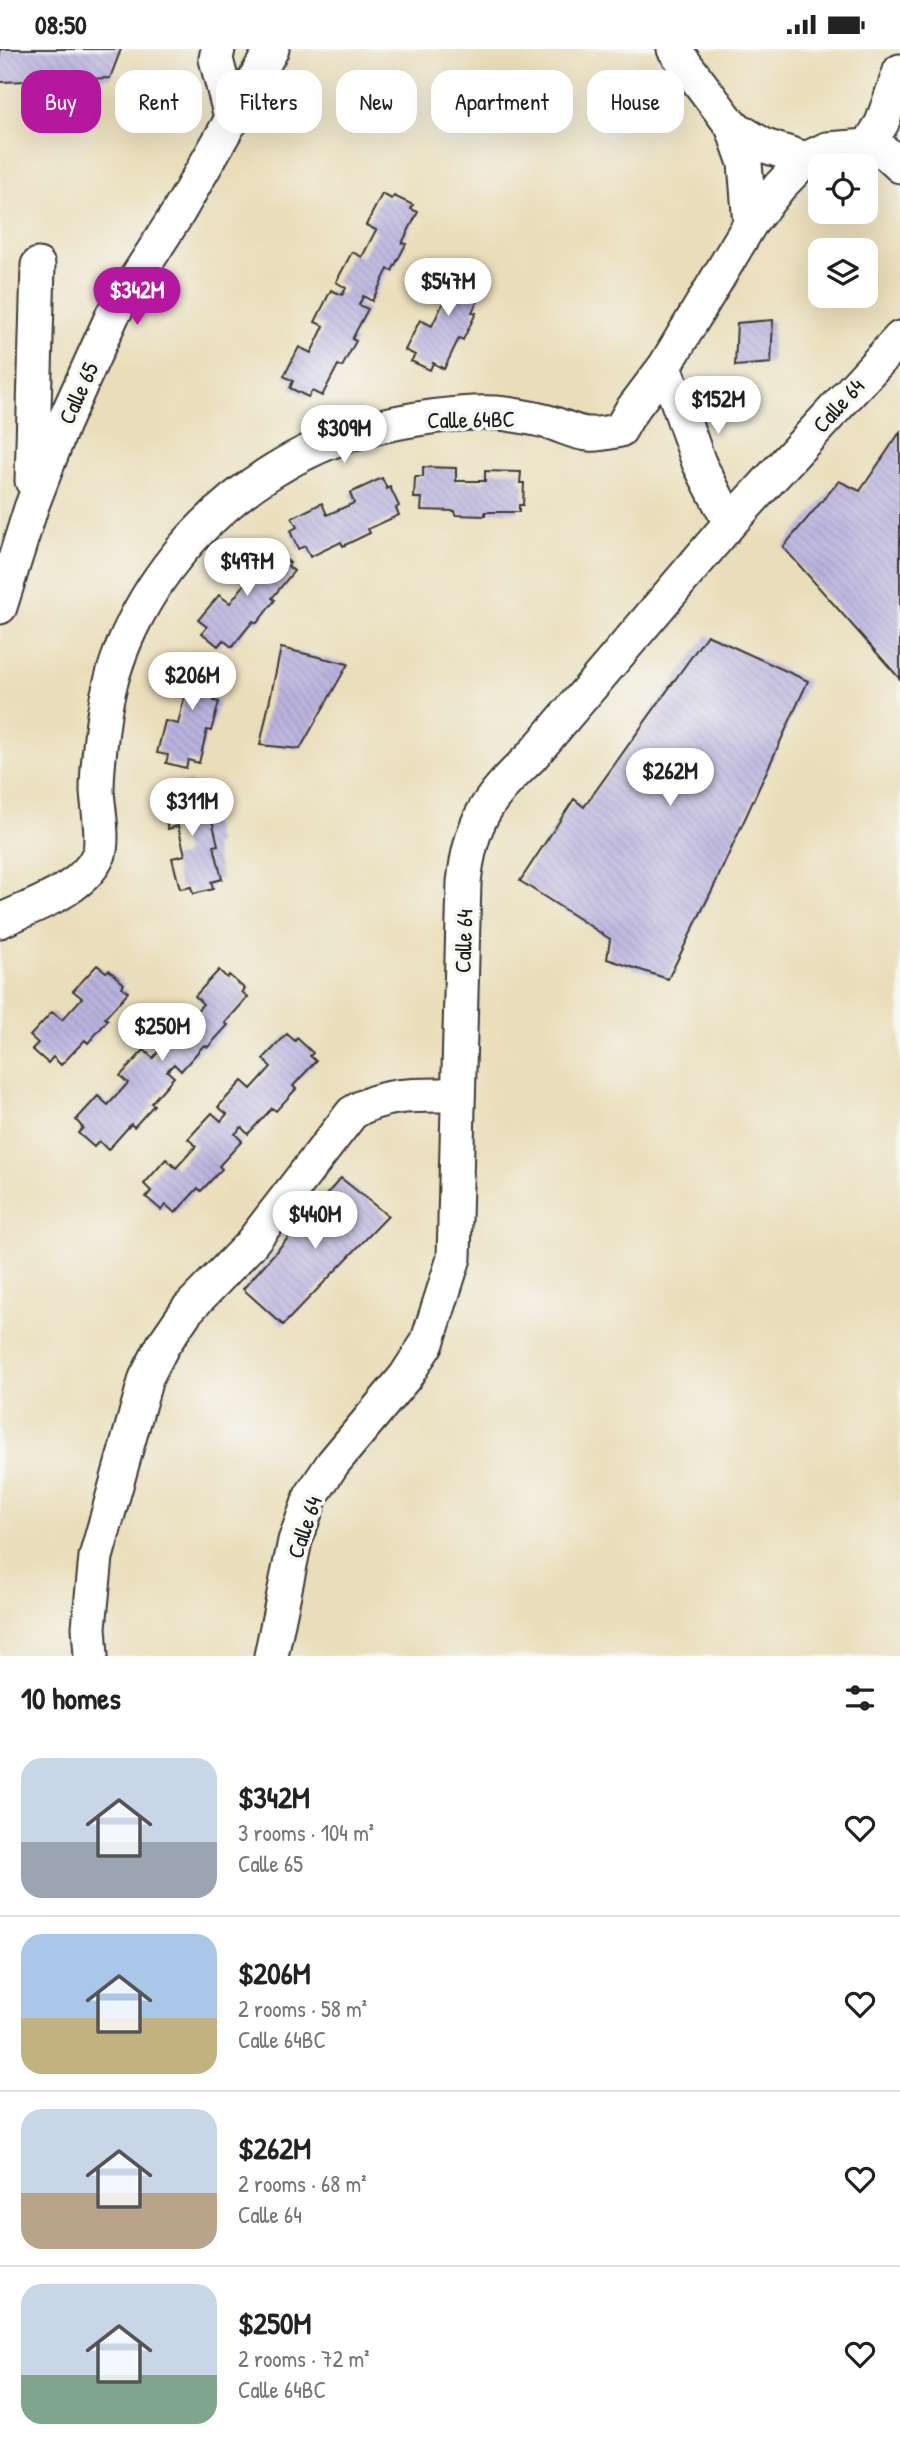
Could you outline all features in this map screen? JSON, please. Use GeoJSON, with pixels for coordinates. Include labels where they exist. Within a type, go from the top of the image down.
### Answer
{"type":"FeatureCollection","features":[{"type":"Feature","properties":{"kind":"street"},"geometry":{"type":"LineString","coordinates":[[218,49],[216,59],[219,70]]}},
{"type":"Feature","properties":{"kind":"street","name":"Calle 65"},"geometry":{"type":"LineString","coordinates":[[260,70],[272,49]]}},
{"type":"Feature","properties":{"kind":"street"},"geometry":{"type":"LineString","coordinates":[[674,49],[732,126],[745,163],[750,225]]}},
{"type":"Feature","properties":{"kind":"street"},"geometry":{"type":"LineString","coordinates":[[868,146],[882,123],[900,71]]}},
{"type":"Feature","properties":{"kind":"street"},"geometry":{"type":"LineString","coordinates":[[732,126],[765,146],[806,159],[827,149],[868,146],[886,153],[900,166]]}},
{"type":"Feature","properties":{"kind":"street","name":"Calle 65"},"geometry":{"type":"LineString","coordinates":[[0,607],[31,508],[63,424],[113,314],[225,133]]}},
{"type":"Feature","properties":{"kind":"street","name":"Calle 64BC"},"geometry":{"type":"LineString","coordinates":[[0,921],[68,888],[87,874],[100,852],[97,788],[103,723],[111,683],[142,609],[188,542],[220,511],[261,478],[317,446],[366,430],[437,416],[504,414],[546,421],[588,435],[620,430],[665,366],[750,225],[780,186],[806,159]]}},
{"type":"Feature","properties":{"kind":"street"},"geometry":{"type":"LineString","coordinates":[[31,508],[38,265]]}},
{"type":"Feature","properties":{"kind":"street","name":"Calle 64"},"geometry":{"type":"LineString","coordinates":[[271,1656],[295,1541],[311,1496],[333,1464],[405,1377],[427,1343],[454,1258],[464,882],[477,823],[501,787],[531,757],[730,523],[900,338]]}},
{"type":"Feature","properties":{"kind":"street"},"geometry":{"type":"LineString","coordinates":[[665,366],[699,463],[730,523]]}},
{"type":"Feature","properties":{"kind":"street"},"geometry":{"type":"LineString","coordinates":[[91,1656],[89,1627],[96,1557],[146,1378],[163,1345],[187,1310],[249,1246],[352,1113],[376,1100],[413,1095],[458,1095]]}},
{"type":"Feature","properties":{"kind":"building"},"geometry":{"type":"Polygon","coordinates":[[[0,49],[121,49],[110,78],[101,78],[101,70],[21,70],[21,81],[0,82],[0,49]]]}},
{"type":"Feature","properties":{"kind":"building"},"geometry":{"type":"Polygon","coordinates":[[[382,194],[392,199],[394,196],[413,205],[411,209],[418,212],[402,243],[406,244],[392,271],[388,269],[372,301],[363,296],[359,305],[368,309],[352,339],[356,341],[342,367],[338,365],[322,396],[312,391],[308,397],[290,388],[293,381],[284,376],[299,347],[311,353],[324,326],[315,322],[331,290],[342,295],[346,288],[336,282],[352,252],[362,257],[376,230],[366,225],[382,194]]]}},
{"type":"Feature","properties":{"kind":"building"},"geometry":{"type":"Polygon","coordinates":[[[451,263],[483,274],[481,278],[488,281],[472,312],[476,313],[463,340],[459,338],[444,369],[433,363],[430,370],[411,361],[415,355],[405,350],[420,320],[432,326],[445,299],[436,295],[451,263]]]}},
{"type":"Feature","properties":{"kind":"building"},"geometry":{"type":"Polygon","coordinates":[[[773,320],[771,363],[735,366],[737,323],[773,320]]]}},
{"type":"Feature","properties":{"kind":"building"},"geometry":{"type":"Polygon","coordinates":[[[900,432],[900,679],[783,547],[839,481],[860,491],[900,432]]]}},
{"type":"Feature","properties":{"kind":"building"},"geometry":{"type":"Polygon","coordinates":[[[423,467],[456,468],[456,481],[485,481],[485,471],[521,472],[520,483],[524,483],[523,505],[519,505],[519,512],[485,512],[485,516],[455,515],[455,511],[421,510],[422,498],[414,498],[415,477],[423,477],[423,467]]]}},
{"type":"Feature","properties":{"kind":"building"},"geometry":{"type":"Polygon","coordinates":[[[382,478],[387,489],[390,487],[399,506],[396,508],[399,515],[368,529],[370,533],[343,546],[341,542],[310,557],[305,546],[298,549],[290,531],[297,527],[292,518],[322,503],[327,515],[354,503],[350,493],[382,478]]]}},
{"type":"Feature","properties":{"kind":"building"},"geometry":{"type":"Polygon","coordinates":[[[262,545],[290,563],[288,566],[294,571],[272,598],[275,600],[257,623],[253,621],[232,647],[223,640],[218,646],[202,633],[207,627],[198,620],[219,595],[230,603],[248,580],[240,573],[262,545]]]}},
{"type":"Feature","properties":{"kind":"building"},"geometry":{"type":"Polygon","coordinates":[[[707,635],[808,681],[716,882],[668,979],[607,959],[610,939],[520,881],[574,799],[584,807],[707,635]]]}},
{"type":"Feature","properties":{"kind":"building"},"geometry":{"type":"Polygon","coordinates":[[[281,648],[348,664],[300,749],[260,745],[281,648]]]}},
{"type":"Feature","properties":{"kind":"building"},"geometry":{"type":"Polygon","coordinates":[[[195,657],[216,662],[215,666],[222,668],[214,701],[219,702],[211,731],[207,730],[199,763],[188,760],[186,768],[166,763],[168,755],[157,753],[165,721],[178,724],[185,695],[174,693],[183,658],[194,661],[195,657]]]}},
{"type":"Feature","properties":{"kind":"building"},"geometry":{"type":"Polygon","coordinates":[[[190,782],[191,786],[199,784],[207,817],[211,816],[218,845],[214,846],[222,879],[211,882],[213,889],[193,894],[191,887],[180,889],[172,858],[185,855],[178,826],[168,829],[159,794],[171,792],[170,787],[190,782]]]}},
{"type":"Feature","properties":{"kind":"building"},"geometry":{"type":"Polygon","coordinates":[[[97,965],[106,972],[109,970],[124,984],[122,987],[128,992],[88,1043],[85,1040],[61,1065],[53,1057],[48,1063],[32,1049],[38,1043],[30,1036],[52,1012],[62,1020],[82,998],[73,991],[97,965]]]}},
{"type":"Feature","properties":{"kind":"building"},"geometry":{"type":"Polygon","coordinates":[[[219,970],[245,989],[242,992],[248,997],[208,1047],[204,1045],[181,1071],[174,1064],[167,1071],[174,1077],[134,1127],[131,1124],[108,1150],[99,1141],[94,1147],[78,1133],[83,1128],[76,1120],[98,1096],[108,1105],[128,1083],[120,1076],[144,1050],[153,1058],[159,1051],[151,1043],[174,1018],[183,1026],[203,1004],[195,996],[219,970]]]}},
{"type":"Feature","properties":{"kind":"building"},"geometry":{"type":"Polygon","coordinates":[[[287,1034],[295,1041],[297,1038],[313,1053],[310,1056],[316,1061],[293,1086],[296,1089],[276,1111],[272,1108],[248,1134],[241,1127],[235,1134],[242,1141],[219,1166],[222,1169],[201,1191],[198,1188],[175,1213],[166,1205],[161,1210],[146,1197],[151,1191],[144,1184],[166,1159],[176,1168],[196,1146],[188,1139],[212,1113],[221,1121],[227,1114],[218,1107],[242,1081],[251,1089],[271,1067],[263,1059],[287,1034]]]}},
{"type":"Feature","properties":{"kind":"building"},"geometry":{"type":"Polygon","coordinates":[[[341,1178],[388,1216],[283,1325],[243,1289],[341,1178]]]}}]}
